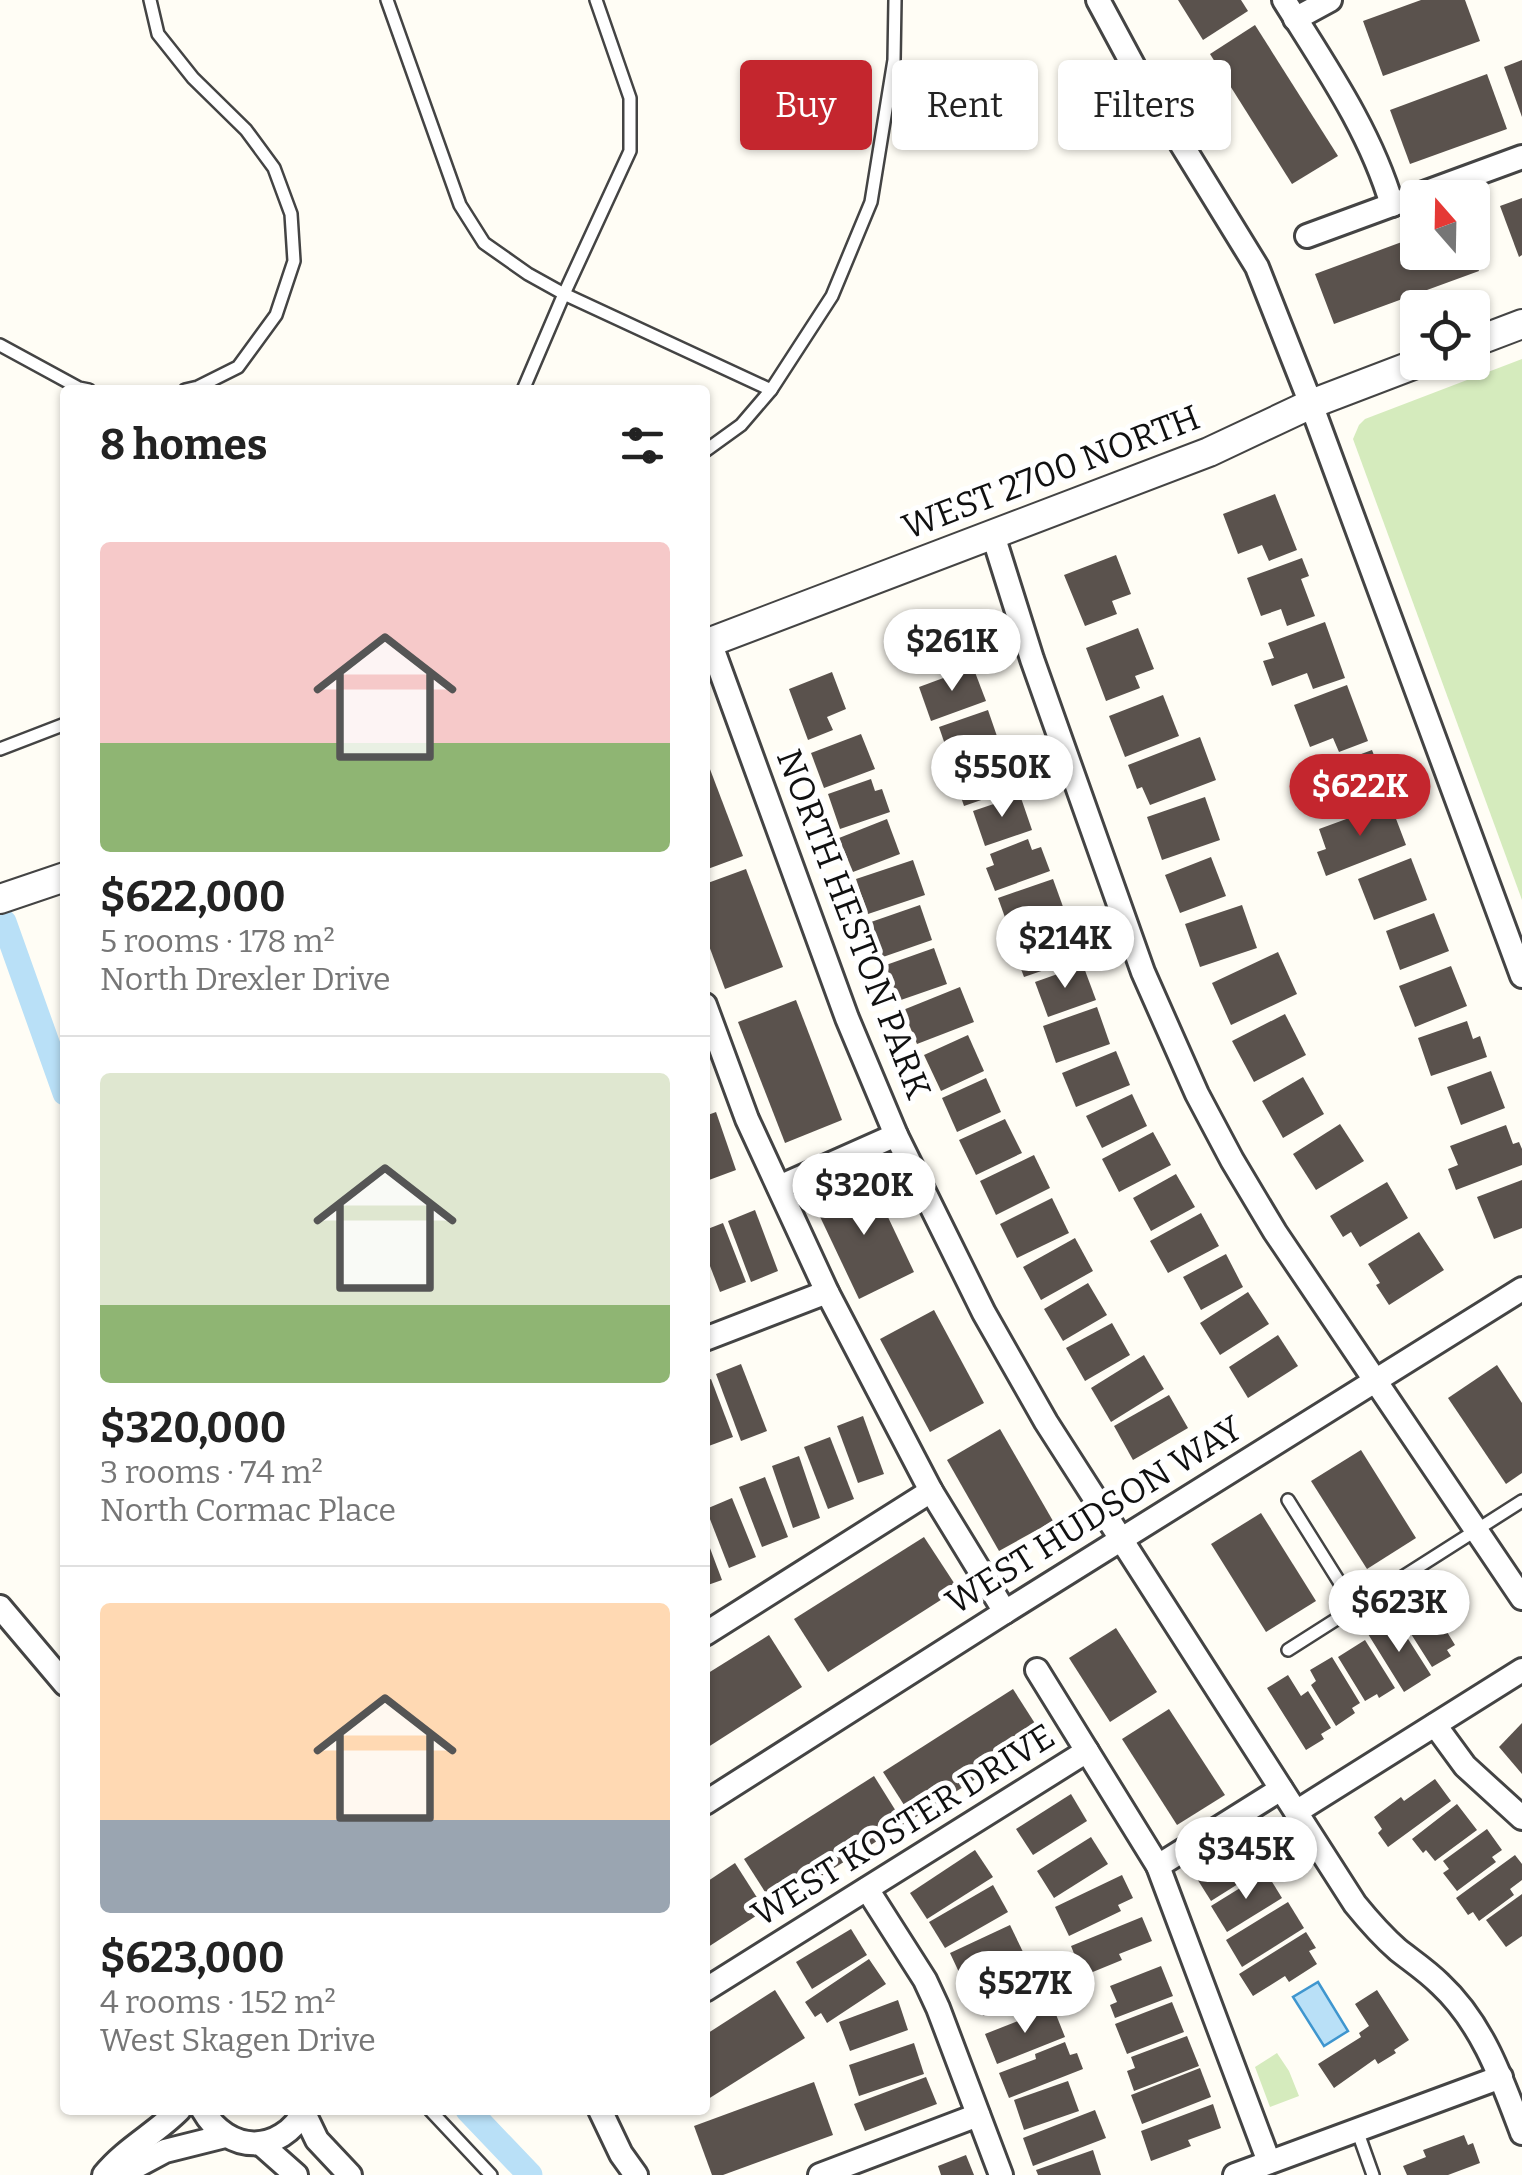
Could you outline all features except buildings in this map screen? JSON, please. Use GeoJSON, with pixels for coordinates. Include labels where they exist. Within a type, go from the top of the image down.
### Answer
{"type":"FeatureCollection","features":[{"type":"Feature","properties":{"kind":"street"},"geometry":{"type":"LineString","coordinates":[[1098,0],[1134,67],[1256,268],[1311,404],[1522,976]]}},
{"type":"Feature","properties":{"kind":"street"},"geometry":{"type":"LineString","coordinates":[[1330,0],[1290,9],[1365,132],[1392,205]]}},
{"type":"Feature","properties":{"kind":"street"},"geometry":{"type":"LineString","coordinates":[[1307,236],[1522,157]]}},
{"type":"Feature","properties":{"kind":"street"},"geometry":{"type":"LineString","coordinates":[[1490,336],[1522,324]]}},
{"type":"Feature","properties":{"kind":"street","name":"WEST 2700 NORTH"},"geometry":{"type":"LineString","coordinates":[[710,642],[1209,452],[1311,404],[1400,370]]}},
{"type":"Feature","properties":{"kind":"street"},"geometry":{"type":"LineString","coordinates":[[993,535],[1078,794],[1166,1028],[1224,1143],[1275,1232],[1522,1598]]}},
{"type":"Feature","properties":{"kind":"street","name":"NORTH HESTON PARK"},"geometry":{"type":"LineString","coordinates":[[710,648],[847,1018],[896,1135],[984,1313],[1120,1540],[1356,1904],[1396,1948],[1440,1984],[1477,2029],[1522,2134]]}},
{"type":"Feature","properties":{"kind":"street"},"geometry":{"type":"LineString","coordinates":[[0,899],[60,879]]}},
{"type":"Feature","properties":{"kind":"street"},"geometry":{"type":"LineString","coordinates":[[710,1035],[716,1071],[747,1119],[826,1292],[931,1491],[1005,1612]]}},
{"type":"Feature","properties":{"kind":"street"},"geometry":{"type":"LineString","coordinates":[[779,1187],[896,1135]]}},
{"type":"Feature","properties":{"kind":"street","name":"WEST HUDSON WAY"},"geometry":{"type":"LineString","coordinates":[[710,1799],[1522,1288]]}},
{"type":"Feature","properties":{"kind":"street"},"geometry":{"type":"LineString","coordinates":[[710,1337],[826,1292]]}},
{"type":"Feature","properties":{"kind":"street"},"geometry":{"type":"LineString","coordinates":[[710,1631],[931,1491]]}},
{"type":"Feature","properties":{"kind":"street"},"geometry":{"type":"LineString","coordinates":[[0,1607],[60,1678]]}},
{"type":"Feature","properties":{"kind":"street"},"geometry":{"type":"LineString","coordinates":[[1037,1670],[1158,1866],[1270,2162]]}},
{"type":"Feature","properties":{"kind":"street"},"geometry":{"type":"LineString","coordinates":[[1296,1812],[1522,1670]]}},
{"type":"Feature","properties":{"kind":"street"},"geometry":{"type":"LineString","coordinates":[[1435,1724],[1465,1766],[1522,1818]]}},
{"type":"Feature","properties":{"kind":"street","name":"WEST KOSTER DRIVE"},"geometry":{"type":"LineString","coordinates":[[710,1987],[1087,1751]]}},
{"type":"Feature","properties":{"kind":"street"},"geometry":{"type":"LineString","coordinates":[[1158,1866],[1281,1789]]}},
{"type":"Feature","properties":{"kind":"street"},"geometry":{"type":"LineString","coordinates":[[867,1889],[925,1980],[1001,2175]]}},
{"type":"Feature","properties":{"kind":"street"},"geometry":{"type":"LineString","coordinates":[[1236,2175],[1500,2077]]}},
{"type":"Feature","properties":{"kind":"street"},"geometry":{"type":"LineString","coordinates":[[104,2175],[115,2160],[173,2115]]}},
{"type":"Feature","properties":{"kind":"street"},"geometry":{"type":"LineString","coordinates":[[206,2115],[225,2136],[242,2143],[260,2144],[293,2128],[302,2115]]}},
{"type":"Feature","properties":{"kind":"street"},"geometry":{"type":"LineString","coordinates":[[305,2115],[317,2140],[350,2175]]}},
{"type":"Feature","properties":{"kind":"street"},"geometry":{"type":"LineString","coordinates":[[602,2115],[636,2175]]}},
{"type":"Feature","properties":{"kind":"street"},"geometry":{"type":"LineString","coordinates":[[820,2175],[978,2115]]}},
{"type":"Feature","properties":{"kind":"street"},"geometry":{"type":"LineString","coordinates":[[120,2175],[165,2151],[225,2136]]}},
{"type":"Feature","properties":{"kind":"street"},"geometry":{"type":"LineString","coordinates":[[260,2144],[296,2175]]}},
{"type":"Feature","properties":{"kind":"lane"},"geometry":{"type":"LineString","coordinates":[[150,0],[158,34],[194,78],[246,130],[274,168],[291,214],[294,261],[276,315],[238,368],[202,385]]}},
{"type":"Feature","properties":{"kind":"lane"},"geometry":{"type":"LineString","coordinates":[[387,0],[460,205],[484,244],[564,294],[771,390]]}},
{"type":"Feature","properties":{"kind":"lane"},"geometry":{"type":"LineString","coordinates":[[524,385],[630,150],[630,98],[596,0]]}},
{"type":"Feature","properties":{"kind":"lane"},"geometry":{"type":"LineString","coordinates":[[710,447],[742,425],[771,390],[832,296],[871,202],[894,60],[895,0]]}},
{"type":"Feature","properties":{"kind":"lane"},"geometry":{"type":"LineString","coordinates":[[0,346],[73,385]]}},
{"type":"Feature","properties":{"kind":"lane"},"geometry":{"type":"LineString","coordinates":[[0,749],[60,726]]}},
{"type":"Feature","properties":{"kind":"lane"},"geometry":{"type":"LineString","coordinates":[[1288,1500],[1356,1607]]}},
{"type":"Feature","properties":{"kind":"lane"},"geometry":{"type":"LineString","coordinates":[[1288,1650],[1522,1501]]}},
{"type":"Feature","properties":{"kind":"lane"},"geometry":{"type":"LineString","coordinates":[[435,2115],[491,2175]]}},
{"type":"Feature","properties":{"kind":"lane"},"geometry":{"type":"LineString","coordinates":[[1357,2130],[1374,2175]]}},
{"type":"Feature","properties":{"kind":"green space"},"geometry":{"type":"Polygon","coordinates":[[[1522,359],[1522,900],[1353,439],[1365,419],[1467,380],[1490,380],[1490,371],[1522,359]]]}},
{"type":"Feature","properties":{"kind":"green space"},"geometry":{"type":"Polygon","coordinates":[[[1277,2053],[1299,2096],[1270,2107],[1255,2067],[1277,2053]]]}},
{"type":"Feature","properties":{"kind":"water"},"geometry":{"type":"Polygon","coordinates":[[[1318,1982],[1348,2031],[1324,2046],[1293,1997],[1318,1982]]]}},
{"type":"Feature","properties":{"kind":"waterway"},"geometry":{"type":"LineString","coordinates":[[4,922],[60,1079]]}},
{"type":"Feature","properties":{"kind":"waterway"},"geometry":{"type":"LineString","coordinates":[[473,2115],[530,2175]]}}]}
